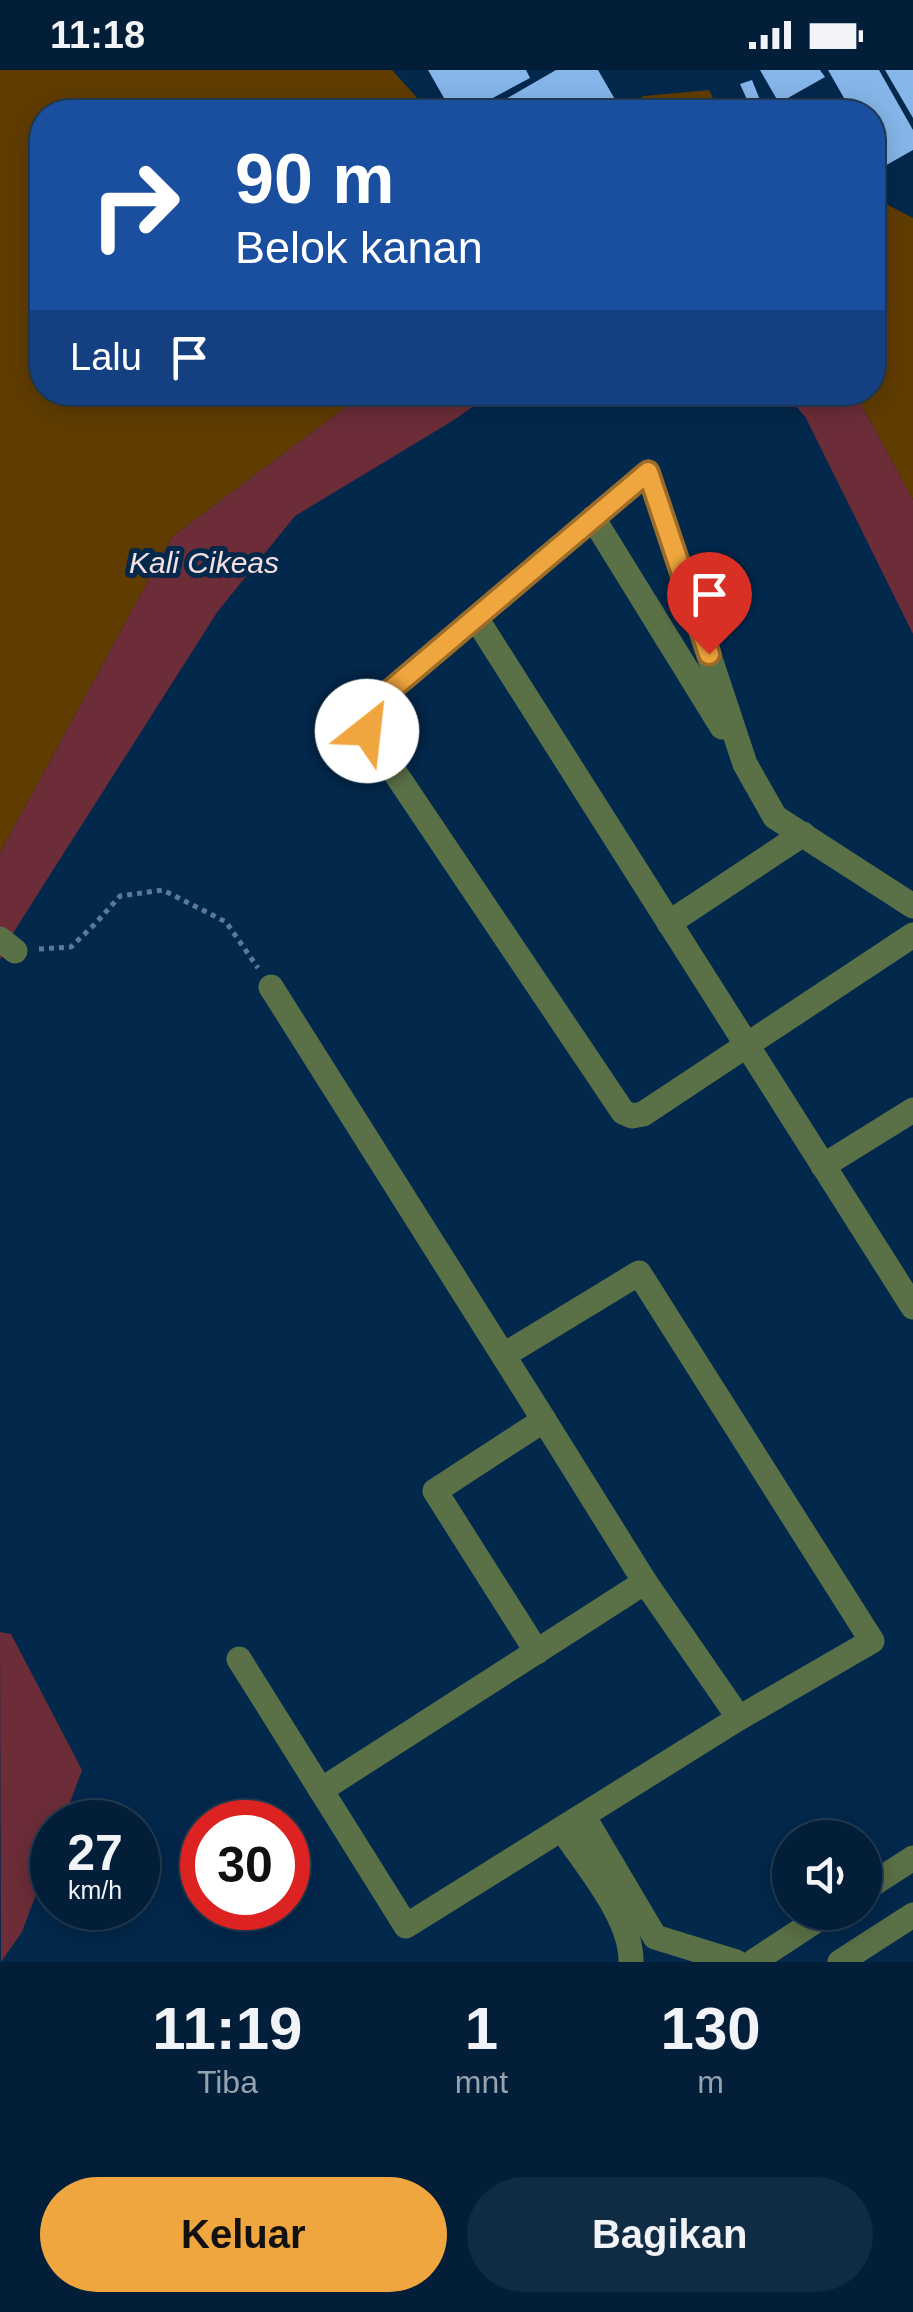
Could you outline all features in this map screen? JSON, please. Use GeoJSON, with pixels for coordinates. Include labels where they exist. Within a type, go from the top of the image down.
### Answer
{"type":"FeatureCollection","features":[{"type":"Feature","properties":{"kind":"street"},"geometry":{"type":"LineString","coordinates":[[745,764],[648,472],[367,710],[367,731],[622,1112],[632,1116],[643,1114],[913,935]]}},
{"type":"Feature","properties":{"kind":"street"},"geometry":{"type":"LineString","coordinates":[[593,518],[775,816],[913,906]]}},
{"type":"Feature","properties":{"kind":"street"},"geometry":{"type":"LineString","coordinates":[[476,618],[913,1307]]}},
{"type":"Feature","properties":{"kind":"street"},"geometry":{"type":"LineString","coordinates":[[670,924],[803,834]]}},
{"type":"Feature","properties":{"kind":"street"},"geometry":{"type":"LineString","coordinates":[[272,987],[645,1582],[739,1718]]}},
{"type":"Feature","properties":{"kind":"street"},"geometry":{"type":"LineString","coordinates":[[824,1166],[913,1110]]}},
{"type":"Feature","properties":{"kind":"street"},"geometry":{"type":"LineString","coordinates":[[240,1659],[406,1926],[739,1718],[872,1641],[638,1272],[504,1356]]}},
{"type":"Feature","properties":{"kind":"street"},"geometry":{"type":"LineString","coordinates":[[536,1652],[435,1491],[544,1420]]}},
{"type":"Feature","properties":{"kind":"street"},"geometry":{"type":"LineString","coordinates":[[321,1790],[645,1582]]}},
{"type":"Feature","properties":{"kind":"street"},"geometry":{"type":"LineString","coordinates":[[573,1823],[616,1910],[631,1947],[631,1962]]}},
{"type":"Feature","properties":{"kind":"street"},"geometry":{"type":"LineString","coordinates":[[573,1823],[655,1937],[736,1962]]}},
{"type":"Feature","properties":{"kind":"street"},"geometry":{"type":"LineString","coordinates":[[882,1879],[913,1858]]}},
{"type":"Feature","properties":{"kind":"street"},"geometry":{"type":"LineString","coordinates":[[840,1962],[913,1914]]}},
{"type":"Feature","properties":{"kind":"street"},"geometry":{"type":"LineString","coordinates":[[753,1962],[802,1930]]}},
{"type":"Feature","properties":{"kind":"path"},"geometry":{"type":"LineString","coordinates":[[8,945],[71,948],[120,896],[163,890],[226,922],[272,987]]}},
{"type":"Feature","properties":{"kind":"shaded area"},"geometry":{"type":"Polygon","coordinates":[[[0,70],[392,70],[419,100],[30,100],[30,405],[349,405],[172,537],[0,853],[0,70]]]}},
{"type":"Feature","properties":{"kind":"shaded area"},"geometry":{"type":"Polygon","coordinates":[[[709,90],[714,100],[638,100],[643,96],[709,90]]]}},
{"type":"Feature","properties":{"kind":"shaded area"},"geometry":{"type":"Polygon","coordinates":[[[885,203],[913,218],[913,500],[862,405],[885,405],[885,203]]]}},
{"type":"Feature","properties":{"kind":"water","name":"Kali Cikeas"},"geometry":{"type":"Polygon","coordinates":[[[349,405],[475,405],[295,516],[218,611],[8,941],[0,960],[0,853],[172,537],[349,405]]]}},
{"type":"Feature","properties":{"kind":"water"},"geometry":{"type":"Polygon","coordinates":[[[795,405],[862,405],[913,500],[913,634],[806,418],[795,405]]]}},
{"type":"Feature","properties":{"kind":"water"},"geometry":{"type":"Polygon","coordinates":[[[0,1632],[11,1634],[82,1770],[71,1800],[30,1800],[30,1910],[22,1932],[1,1962],[0,1632]]]}},
{"type":"Feature","properties":{"kind":"building"},"geometry":{"type":"Polygon","coordinates":[[[428,70],[526,70],[530,78],[489,100],[445,100],[428,70]]]}},
{"type":"Feature","properties":{"kind":"building"},"geometry":{"type":"Polygon","coordinates":[[[556,70],[598,70],[615,100],[504,100],[556,70]]]}},
{"type":"Feature","properties":{"kind":"building"},"geometry":{"type":"Polygon","coordinates":[[[760,70],[820,70],[825,77],[784,100],[777,100],[760,70]]]}},
{"type":"Feature","properties":{"kind":"building"},"geometry":{"type":"Polygon","coordinates":[[[828,70],[879,70],[913,130],[913,150],[885,166],[885,100],[845,100],[828,70]]]}},
{"type":"Feature","properties":{"kind":"building"},"geometry":{"type":"Polygon","coordinates":[[[885,70],[913,70],[913,118],[885,70]]]}},
{"type":"Feature","properties":{"kind":"building"},"geometry":{"type":"Polygon","coordinates":[[[752,80],[760,100],[747,100],[740,84],[752,80]]]}},
{"type":"Feature","properties":{"kind":"route"},"geometry":{"type":"LineString","coordinates":[[367,731],[367,710],[648,472],[709,654]]}}]}
